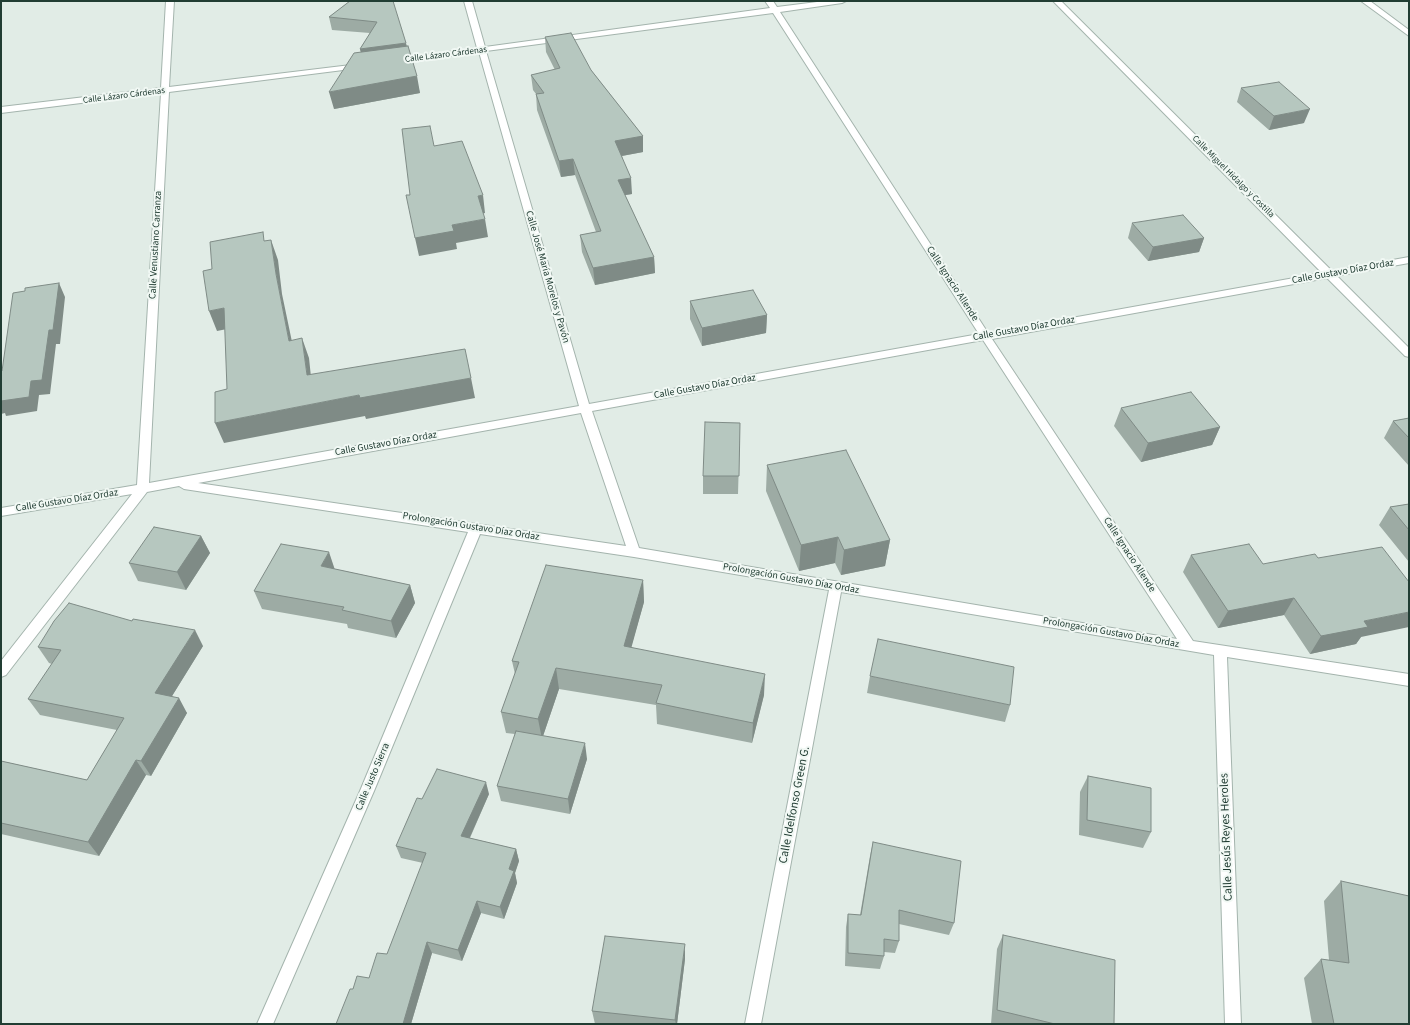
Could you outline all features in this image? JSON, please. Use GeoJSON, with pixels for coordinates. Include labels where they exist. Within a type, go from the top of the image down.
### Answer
{"type":"FeatureCollection","features":[{"type":"Feature","properties":{"kind":"street","name":"Calle Venustiano Carranza"},"geometry":{"type":"LineString","coordinates":[[143,488],[170,1]]}},
{"type":"Feature","properties":{"kind":"street","name":"Calle José María Morelos y Pavón"},"geometry":{"type":"LineString","coordinates":[[468,1],[585,408],[634,552]]}},
{"type":"Feature","properties":{"kind":"street","name":"Calle Lázaro Cárdenas"},"geometry":{"type":"LineString","coordinates":[[387,62],[482,50],[772,5],[842,1]]}},
{"type":"Feature","properties":{"kind":"street","name":"Calle Miguel Hidalgo y Costilla"},"geometry":{"type":"LineString","coordinates":[[1057,1],[1409,354]]}},
{"type":"Feature","properties":{"kind":"street"},"geometry":{"type":"LineString","coordinates":[[1365,1],[1409,34]]}},
{"type":"Feature","properties":{"kind":"street","name":"Calle Ignacio Allende"},"geometry":{"type":"LineString","coordinates":[[772,5],[985,336],[1189,646]]}},
{"type":"Feature","properties":{"kind":"street","name":"Calle Lázaro Cárdenas"},"geometry":{"type":"LineString","coordinates":[[1,110],[165,91],[371,64]]}},
{"type":"Feature","properties":{"kind":"street","name":"Calle Gustavo Díaz Ordaz"},"geometry":{"type":"LineString","coordinates":[[1,512],[173,483],[1409,260]]}},
{"type":"Feature","properties":{"kind":"street","name":"Prolongación Gustavo Díaz Ordaz"},"geometry":{"type":"LineString","coordinates":[[173,483],[634,552],[1189,646],[1409,680]]}},
{"type":"Feature","properties":{"kind":"street"},"geometry":{"type":"LineString","coordinates":[[1,671],[143,488]]}},
{"type":"Feature","properties":{"kind":"street","name":"Calle Justo Sierra"},"geometry":{"type":"LineString","coordinates":[[265,1024],[368,791],[476,528]]}},
{"type":"Feature","properties":{"kind":"street","name":"Calle Idelfonso Green G."},"geometry":{"type":"LineString","coordinates":[[753,1024],[836,586]]}},
{"type":"Feature","properties":{"kind":"street","name":"Calle Jesús Reyes Heroles"},"geometry":{"type":"LineString","coordinates":[[1220,650],[1233,1024]]}},
{"type":"Feature","properties":{"kind":"building"},"geometry":{"type":"Polygon","coordinates":[[[350,1],[393,1],[406,43],[360,49],[377,22],[329,17],[350,1]]]}},
{"type":"Feature","properties":{"kind":"building"},"geometry":{"type":"Polygon","coordinates":[[[571,33],[591,70],[643,136],[615,141],[631,178],[618,180],[654,257],[593,268],[580,235],[601,231],[573,159],[559,161],[536,94],[544,93],[531,75],[560,68],[545,37],[571,33]]]}},
{"type":"Feature","properties":{"kind":"building"},"geometry":{"type":"Polygon","coordinates":[[[408,46],[417,76],[329,92],[354,53],[408,46]]]}},
{"type":"Feature","properties":{"kind":"building"},"geometry":{"type":"Polygon","coordinates":[[[1279,82],[1310,109],[1274,116],[1241,88],[1279,82]]]}},
{"type":"Feature","properties":{"kind":"building"},"geometry":{"type":"Polygon","coordinates":[[[430,126],[434,146],[462,141],[483,195],[478,196],[485,219],[452,225],[454,231],[415,238],[406,195],[410,195],[402,129],[430,126]]]}},
{"type":"Feature","properties":{"kind":"building"},"geometry":{"type":"Polygon","coordinates":[[[1183,215],[1204,238],[1153,247],[1132,223],[1183,215]]]}},
{"type":"Feature","properties":{"kind":"building"},"geometry":{"type":"Polygon","coordinates":[[[263,232],[264,241],[271,240],[289,341],[302,338],[307,375],[465,349],[471,378],[360,398],[359,395],[215,423],[215,392],[227,389],[224,308],[209,311],[203,271],[212,269],[210,242],[263,232]]]}},
{"type":"Feature","properties":{"kind":"building"},"geometry":{"type":"Polygon","coordinates":[[[59,283],[53,330],[49,330],[42,380],[31,381],[29,397],[1,401],[1,371],[13,293],[25,291],[25,288],[59,283]]]}},
{"type":"Feature","properties":{"kind":"building"},"geometry":{"type":"Polygon","coordinates":[[[753,290],[767,315],[702,328],[690,301],[753,290]]]}},
{"type":"Feature","properties":{"kind":"building"},"geometry":{"type":"Polygon","coordinates":[[[1191,392],[1220,427],[1148,443],[1121,408],[1191,392]]]}},
{"type":"Feature","properties":{"kind":"building"},"geometry":{"type":"Polygon","coordinates":[[[1409,418],[1409,438],[1393,421],[1409,418]]]}},
{"type":"Feature","properties":{"kind":"building"},"geometry":{"type":"Polygon","coordinates":[[[705,422],[740,423],[739,476],[703,476],[705,422]]]}},
{"type":"Feature","properties":{"kind":"building"},"geometry":{"type":"Polygon","coordinates":[[[846,450],[890,540],[844,550],[838,537],[801,545],[767,465],[846,450]]]}},
{"type":"Feature","properties":{"kind":"building"},"geometry":{"type":"Polygon","coordinates":[[[1409,504],[1409,530],[1390,507],[1409,504]]]}},
{"type":"Feature","properties":{"kind":"building"},"geometry":{"type":"Polygon","coordinates":[[[154,527],[201,536],[177,572],[129,563],[154,527]]]}},
{"type":"Feature","properties":{"kind":"building"},"geometry":{"type":"Polygon","coordinates":[[[281,544],[329,552],[321,566],[410,585],[391,621],[342,610],[344,607],[254,591],[281,544]]]}},
{"type":"Feature","properties":{"kind":"building"},"geometry":{"type":"Polygon","coordinates":[[[1249,544],[1263,564],[1315,554],[1318,558],[1382,547],[1409,582],[1409,612],[1364,621],[1368,627],[1321,636],[1294,598],[1228,611],[1191,555],[1249,544]]]}},
{"type":"Feature","properties":{"kind":"building"},"geometry":{"type":"Polygon","coordinates":[[[546,565],[643,580],[624,646],[765,674],[753,723],[656,703],[662,685],[556,668],[538,719],[501,712],[519,662],[512,661],[546,565]]]}},
{"type":"Feature","properties":{"kind":"building"},"geometry":{"type":"Polygon","coordinates":[[[69,603],[132,621],[133,619],[195,630],[155,693],[179,698],[141,761],[136,760],[88,842],[1,823],[1,761],[87,780],[124,718],[28,699],[61,650],[38,647],[54,621],[69,603]]]}},
{"type":"Feature","properties":{"kind":"building"},"geometry":{"type":"Polygon","coordinates":[[[878,639],[1014,667],[1010,705],[870,676],[878,639]]]}},
{"type":"Feature","properties":{"kind":"building"},"geometry":{"type":"Polygon","coordinates":[[[516,731],[585,743],[568,799],[497,786],[516,731]]]}},
{"type":"Feature","properties":{"kind":"building"},"geometry":{"type":"Polygon","coordinates":[[[437,769],[486,782],[461,836],[516,849],[509,869],[514,871],[500,907],[477,901],[458,950],[427,942],[403,1024],[336,1024],[350,989],[353,989],[357,976],[369,978],[377,953],[387,954],[426,853],[396,846],[417,798],[422,799],[437,769]]]}},
{"type":"Feature","properties":{"kind":"building"},"geometry":{"type":"Polygon","coordinates":[[[1088,776],[1151,788],[1151,832],[1087,820],[1088,776]]]}},
{"type":"Feature","properties":{"kind":"building"},"geometry":{"type":"Polygon","coordinates":[[[873,842],[961,861],[954,923],[899,910],[899,941],[884,939],[884,956],[848,953],[848,914],[861,915],[873,842]]]}},
{"type":"Feature","properties":{"kind":"building"},"geometry":{"type":"Polygon","coordinates":[[[1341,881],[1409,896],[1409,1024],[1334,1024],[1321,959],[1349,963],[1341,881]]]}},
{"type":"Feature","properties":{"kind":"building"},"geometry":{"type":"Polygon","coordinates":[[[1003,935],[1115,960],[1114,1024],[1055,1024],[997,1010],[1003,935]]]}},
{"type":"Feature","properties":{"kind":"building"},"geometry":{"type":"Polygon","coordinates":[[[605,936],[685,944],[675,1020],[592,1011],[605,936]]]}}]}
